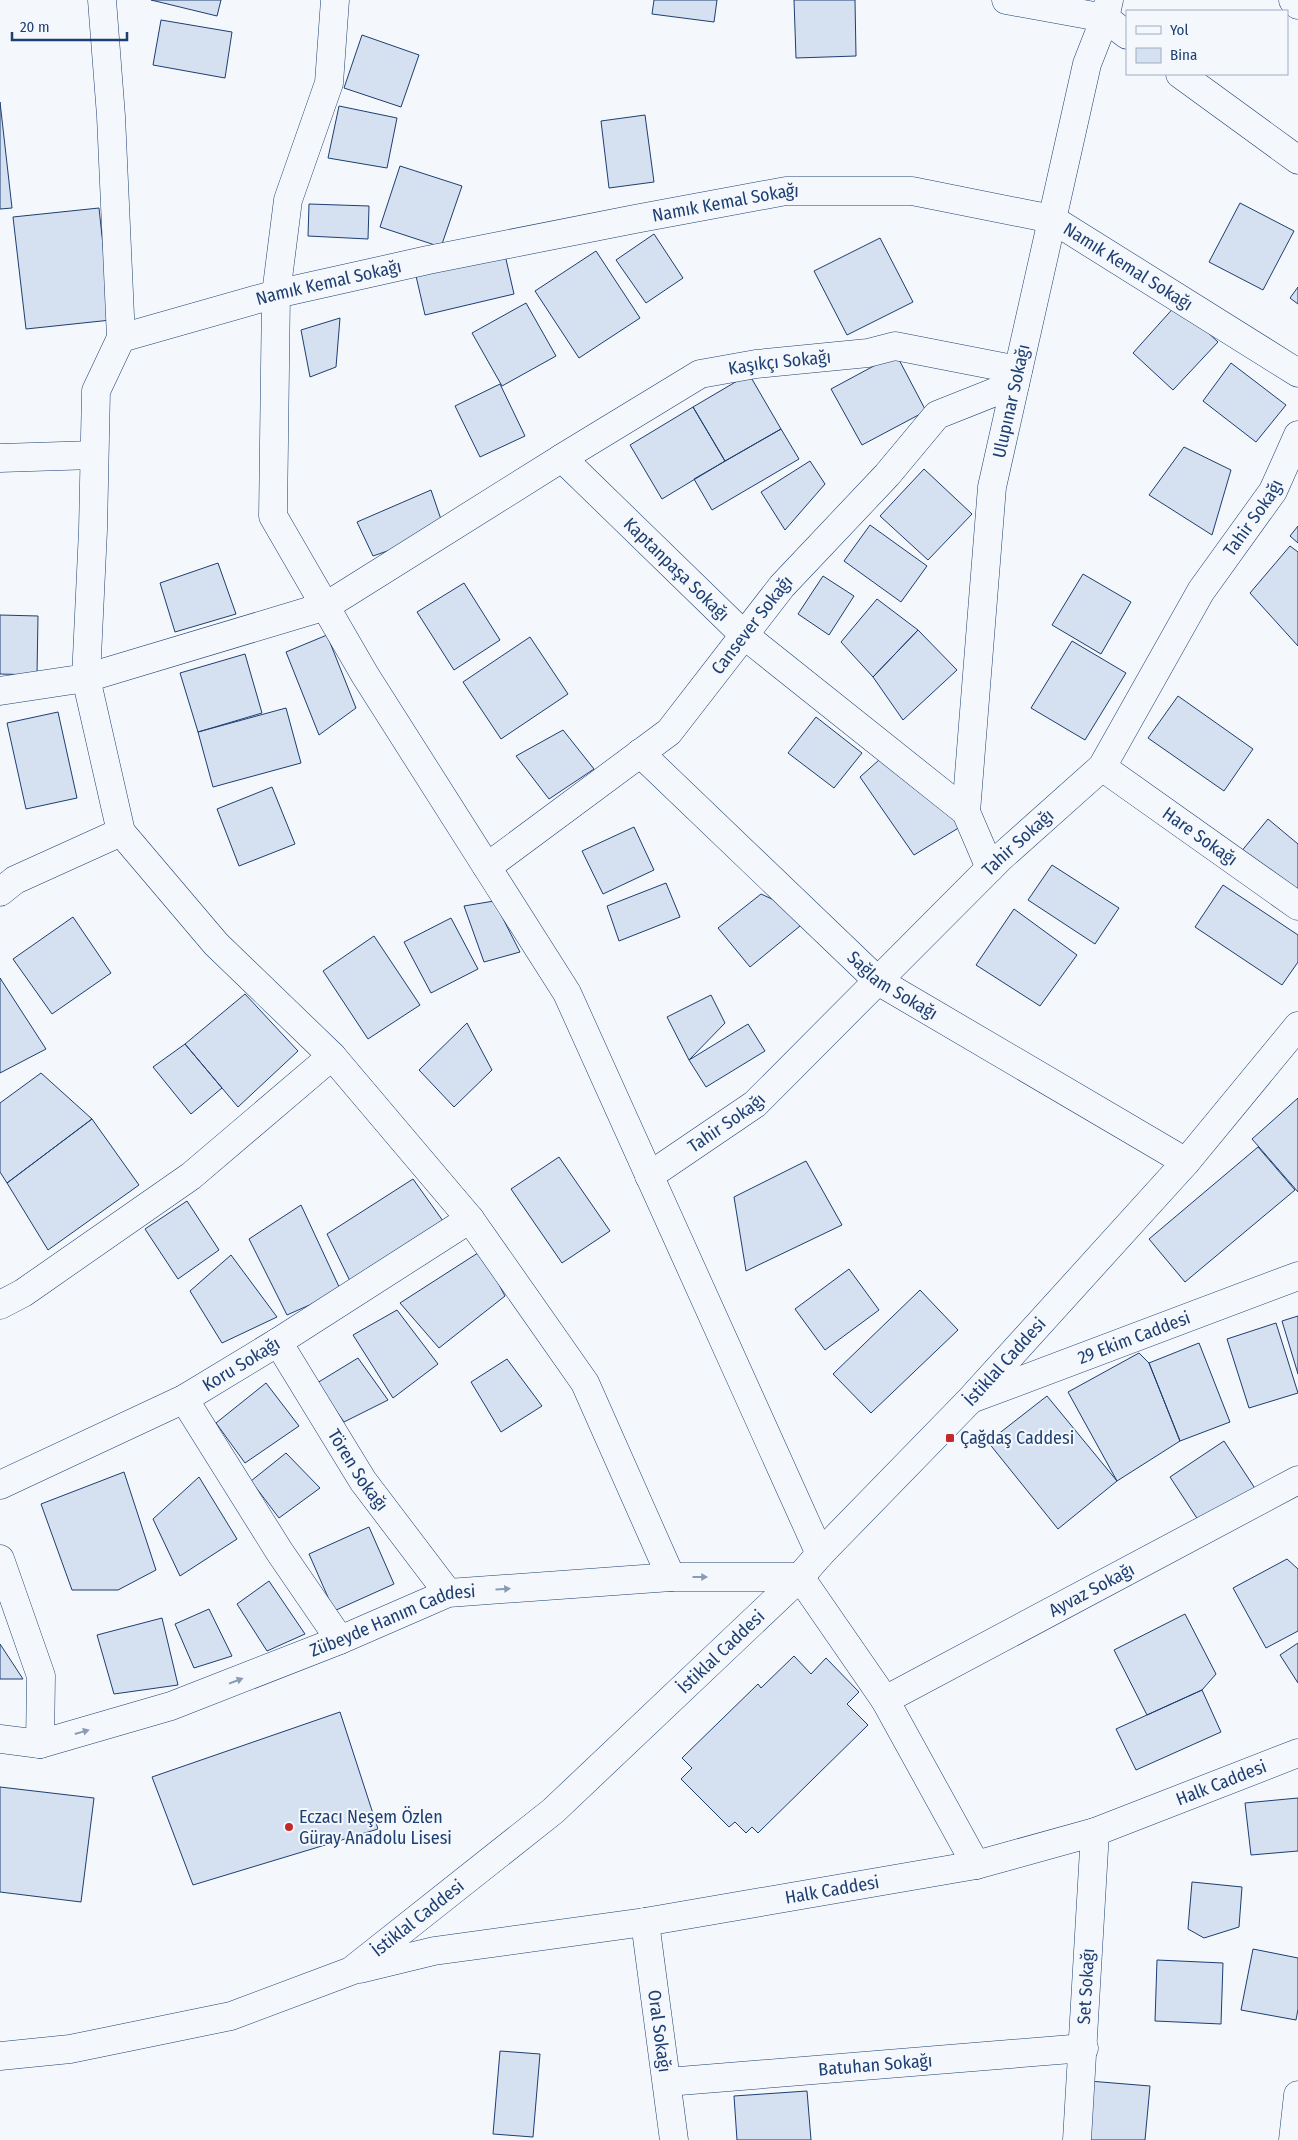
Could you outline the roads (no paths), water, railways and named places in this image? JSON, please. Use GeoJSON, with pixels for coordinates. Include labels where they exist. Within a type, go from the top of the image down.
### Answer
{"type":"FeatureCollection","features":[{"type":"Feature","properties":{"kind":"street"},"geometry":{"type":"LineString","coordinates":[[102,0],[112,116],[121,338],[96,391],[93,530],[86,678],[121,832],[216,944],[332,1056],[470,1219],[585,1383],[671,1576]]}},
{"type":"Feature","properties":{"kind":"street"},"geometry":{"type":"LineString","coordinates":[[335,0],[329,83],[288,200],[276,294],[273,516],[366,675],[567,993],[820,1554]]}},
{"type":"Feature","properties":{"kind":"street"},"geometry":{"type":"LineString","coordinates":[[1006,0],[1107,9],[1126,33]]}},
{"type":"Feature","properties":{"kind":"street"},"geometry":{"type":"LineString","coordinates":[[1293,0],[1298,4]]}},
{"type":"Feature","properties":{"kind":"street","name":"Ulupınar Sokağı"},"geometry":{"type":"LineString","coordinates":[[966,812],[992,487],[1087,64],[1107,9]]}},
{"type":"Feature","properties":{"kind":"street"},"geometry":{"type":"LineString","coordinates":[[1181,75],[1298,160]]}},
{"type":"Feature","properties":{"kind":"street","name":"Namık Kemal Sokağı"},"geometry":{"type":"LineString","coordinates":[[121,338],[276,294],[428,260],[786,191],[912,191],[1052,219],[1298,373]]}},
{"type":"Feature","properties":{"kind":"street","name":"Kaşıkçı Sokağı"},"geometry":{"type":"LineString","coordinates":[[562,458],[700,374],[756,364],[868,353],[895,346],[1017,377]]}},
{"type":"Feature","properties":{"kind":"street","name":"Cansever Sokağı"},"geometry":{"type":"LineString","coordinates":[[487,867],[668,732],[782,586],[888,475],[938,416],[1017,377]]}},
{"type":"Feature","properties":{"kind":"street","name":"Tahir Sokağı"},"geometry":{"type":"LineString","coordinates":[[649,1176],[755,1104],[990,868],[1102,767],[1201,591],[1273,491],[1298,435]]}},
{"type":"Feature","properties":{"kind":"street"},"geometry":{"type":"LineString","coordinates":[[0,458],[94,456]]}},
{"type":"Feature","properties":{"kind":"street"},"geometry":{"type":"LineString","coordinates":[[0,691],[86,678],[326,606],[562,458]]}},
{"type":"Feature","properties":{"kind":"street","name":"Kaptanpaşa Sokağı"},"geometry":{"type":"LineString","coordinates":[[562,458],[744,635],[966,812],[990,868]]}},
{"type":"Feature","properties":{"kind":"street","name":"Sağlam Sokağı"},"geometry":{"type":"LineString","coordinates":[[640,753],[878,981],[1186,1162]]}},
{"type":"Feature","properties":{"kind":"street","name":"Hare Sokağı"},"geometry":{"type":"LineString","coordinates":[[1102,767],[1298,906]]}},
{"type":"Feature","properties":{"kind":"street"},"geometry":{"type":"LineString","coordinates":[[0,892],[15,880],[121,832]]}},
{"type":"Feature","properties":{"kind":"street","name":"İstiklal Caddesi"},"geometry":{"type":"LineString","coordinates":[[0,2056],[70,2049],[231,2016],[351,1971],[553,1811],[800,1577],[820,1554],[971,1399],[1186,1162],[1298,1026]]}},
{"type":"Feature","properties":{"kind":"street"},"geometry":{"type":"LineString","coordinates":[[0,1305],[23,1293],[191,1176],[332,1056]]}},
{"type":"Feature","properties":{"kind":"street","name":"Koru Sokağı"},"geometry":{"type":"LineString","coordinates":[[0,1485],[184,1399],[278,1342],[470,1219]]}},
{"type":"Feature","properties":{"kind":"street","name":"29 Ekim Caddesi"},"geometry":{"type":"LineString","coordinates":[[971,1399],[1298,1276]]}},
{"type":"Feature","properties":{"kind":"street","name":"Tören Sokağı"},"geometry":{"type":"LineString","coordinates":[[278,1342],[363,1481],[448,1593]]}},
{"type":"Feature","properties":{"kind":"street"},"geometry":{"type":"LineString","coordinates":[[184,1399],[279,1550],[340,1640]]}},
{"type":"Feature","properties":{"kind":"street","name":"Ayvaz Sokağı"},"geometry":{"type":"LineString","coordinates":[[884,1700],[1298,1480]]}},
{"type":"Feature","properties":{"kind":"street"},"geometry":{"type":"LineString","coordinates":[[0,1559],[41,1676],[40,1744]]}},
{"type":"Feature","properties":{"kind":"street","name":"Zübeyde Hanım Caddesi"},"geometry":{"type":"LineString","coordinates":[[0,1739],[40,1744],[171,1706],[340,1640],[448,1593],[671,1576],[800,1577]]}},
{"type":"Feature","properties":{"kind":"street"},"geometry":{"type":"LineString","coordinates":[[800,1577],[884,1700],[976,1865]]}},
{"type":"Feature","properties":{"kind":"street","name":"Halk Caddesi"},"geometry":{"type":"LineString","coordinates":[[351,1971],[434,1951],[645,1922],[976,1865],[1095,1832],[1298,1753]]}},
{"type":"Feature","properties":{"kind":"street","name":"Set Sokağı"},"geometry":{"type":"LineString","coordinates":[[1077,2140],[1084,2048],[1095,1832]]}},
{"type":"Feature","properties":{"kind":"street","name":"Oral Sokağı"},"geometry":{"type":"LineString","coordinates":[[645,1922],[674,2140]]}},
{"type":"Feature","properties":{"kind":"street","name":"Batuhan Sokağı"},"geometry":{"type":"LineString","coordinates":[[667,2082],[1084,2048]]}},
{"type":"Feature","properties":{"kind":"street"},"geometry":{"type":"LineString","coordinates":[[1293,2140],[1298,2095]]}},
{"type":"Feature","properties":{"kind":"place","name":"Çağdaş Caddesi"},"geometry":{"type":"Point","coordinates":[950,1438]}},
{"type":"Feature","properties":{"kind":"place","name":"Eczacı Neşem Özlen Güray Anadolu Lisesi"},"geometry":{"type":"Point","coordinates":[289,1827]}}]}
